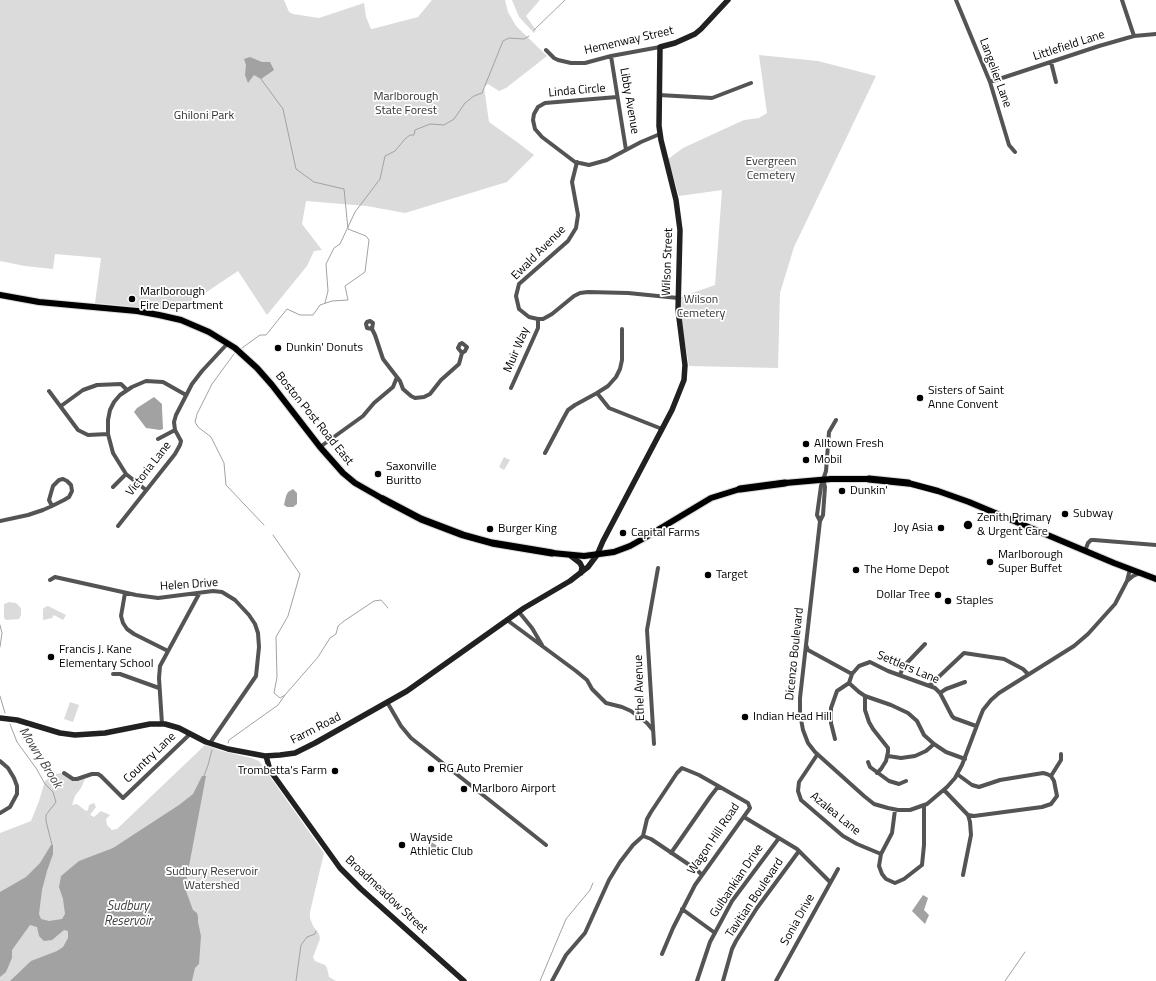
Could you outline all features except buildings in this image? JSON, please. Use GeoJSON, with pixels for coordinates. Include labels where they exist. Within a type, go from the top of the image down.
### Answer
{"type":"FeatureCollection","features":[{"type":"Feature","properties":{"kind":"highway","name":"Boston Post Road East"},"geometry":{"type":"LineString","coordinates":[[869,479],[908,483]]}},
{"type":"Feature","properties":{"kind":"highway","name":"Boston Post Road East"},"geometry":{"type":"LineString","coordinates":[[740,489],[785,484]]}},
{"type":"Feature","properties":{"kind":"highway","name":"Boston Post Road East"},"geometry":{"type":"LineString","coordinates":[[383,499],[428,522],[470,537],[499,544],[552,553]]}},
{"type":"Feature","properties":{"kind":"main road","name":"Boston Post Road East"},"geometry":{"type":"LineString","coordinates":[[0,295],[39,302],[137,311],[173,317],[198,327],[228,343],[246,357],[262,374],[338,468],[349,478],[383,499]]}},
{"type":"Feature","properties":{"kind":"main road","name":"Boston Post Road East"},"geometry":{"type":"LineString","coordinates":[[785,484],[824,479],[869,479]]}},
{"type":"Feature","properties":{"kind":"main road","name":"Boston Post Road East"},"geometry":{"type":"LineString","coordinates":[[908,483],[954,496],[1156,579]]}},
{"type":"Feature","properties":{"kind":"main road","name":"Boston Post Road East"},"geometry":{"type":"LineString","coordinates":[[552,553],[571,556],[597,555],[614,552],[630,546],[704,501],[740,489]]}},
{"type":"Feature","properties":{"kind":"street","name":"Hemenway Street"},"geometry":{"type":"LineString","coordinates":[[546,50],[554,58],[563,62],[585,64],[611,56],[660,47],[695,34],[707,24],[728,0]]}},
{"type":"Feature","properties":{"kind":"street","name":"Langelier Lane"},"geometry":{"type":"LineString","coordinates":[[956,0],[990,82],[1009,146],[1015,152]]}},
{"type":"Feature","properties":{"kind":"street"},"geometry":{"type":"LineString","coordinates":[[1122,0],[1134,36]]}},
{"type":"Feature","properties":{"kind":"street","name":"Littlefield Lane"},"geometry":{"type":"LineString","coordinates":[[990,82],[1099,46],[1134,36],[1156,34]]}},
{"type":"Feature","properties":{"kind":"street","name":"Wilson Street"},"geometry":{"type":"LineString","coordinates":[[597,555],[613,521],[676,401],[684,380],[685,365],[679,326],[678,298],[680,222],[658,119],[660,47]]}},
{"type":"Feature","properties":{"kind":"street","name":"Libby Avenue"},"geometry":{"type":"LineString","coordinates":[[611,56],[626,150]]}},
{"type":"Feature","properties":{"kind":"street"},"geometry":{"type":"LineString","coordinates":[[1051,62],[1056,82]]}},
{"type":"Feature","properties":{"kind":"street"},"geometry":{"type":"LineString","coordinates":[[659,95],[712,98],[752,84]]}},
{"type":"Feature","properties":{"kind":"street","name":"Linda Circle"},"geometry":{"type":"LineString","coordinates":[[617,97],[545,103],[538,107],[534,114],[533,120],[535,129],[555,148],[577,162],[589,165],[607,160],[660,134]]}},
{"type":"Feature","properties":{"kind":"street","name":"Ewald Avenue"},"geometry":{"type":"LineString","coordinates":[[538,319],[525,315],[519,309],[516,300],[516,290],[524,278],[568,241],[574,233],[578,222],[578,215],[572,182],[577,162]]}},
{"type":"Feature","properties":{"kind":"street"},"geometry":{"type":"LineString","coordinates":[[538,319],[547,317],[570,298],[583,292],[628,293],[678,298]]}},
{"type":"Feature","properties":{"kind":"street","name":"Muir Way"},"geometry":{"type":"LineString","coordinates":[[511,388],[538,328],[538,319]]}},
{"type":"Feature","properties":{"kind":"street"},"geometry":{"type":"LineString","coordinates":[[372,329],[383,359],[397,377],[403,389],[411,396],[424,397],[430,394],[441,380],[459,364],[462,353]]}},
{"type":"Feature","properties":{"kind":"street"},"geometry":{"type":"LineString","coordinates":[[545,453],[568,410],[597,393],[616,377],[622,360],[622,329]]}},
{"type":"Feature","properties":{"kind":"street","name":"Victoria Lane"},"geometry":{"type":"LineString","coordinates":[[118,526],[175,454],[181,441],[175,430],[174,422],[176,414],[186,395],[206,366],[228,343]]}},
{"type":"Feature","properties":{"kind":"street"},"geometry":{"type":"LineString","coordinates":[[320,447],[363,416],[374,403],[393,387],[397,377]]}},
{"type":"Feature","properties":{"kind":"street"},"geometry":{"type":"LineString","coordinates":[[146,490],[126,474],[113,453],[108,434],[110,410],[117,398],[127,390],[146,381],[155,381],[172,386],[186,395]]}},
{"type":"Feature","properties":{"kind":"street"},"geometry":{"type":"LineString","coordinates":[[61,406],[83,390],[98,385],[121,384],[127,390]]}},
{"type":"Feature","properties":{"kind":"street"},"geometry":{"type":"LineString","coordinates":[[393,387],[403,389]]}},
{"type":"Feature","properties":{"kind":"street"},"geometry":{"type":"LineString","coordinates":[[49,391],[82,433],[94,436],[108,434]]}},
{"type":"Feature","properties":{"kind":"street"},"geometry":{"type":"LineString","coordinates":[[597,393],[609,408],[662,429]]}},
{"type":"Feature","properties":{"kind":"street","name":"Dicenzo Boulevard"},"geometry":{"type":"LineString","coordinates":[[836,420],[829,432],[824,479],[826,487],[823,515],[820,521],[800,698],[800,714],[803,730],[808,743],[817,755],[874,804],[895,810],[910,810],[924,805],[944,790],[957,774],[965,758],[983,710],[991,700],[1028,674],[1074,646],[1088,634],[1115,604],[1127,581],[1130,569]]}},
{"type":"Feature","properties":{"kind":"street"},"geometry":{"type":"LineString","coordinates":[[158,439],[175,430]]}},
{"type":"Feature","properties":{"kind":"street"},"geometry":{"type":"LineString","coordinates":[[113,487],[126,474]]}},
{"type":"Feature","properties":{"kind":"street"},"geometry":{"type":"LineString","coordinates":[[0,521],[28,515],[52,506],[69,497],[72,491],[71,485],[63,479],[59,480],[53,486],[49,500],[52,506]]}},
{"type":"Feature","properties":{"kind":"street"},"geometry":{"type":"LineString","coordinates":[[1085,551],[1091,540],[1156,545]]}},
{"type":"Feature","properties":{"kind":"street","name":"Farm Road"},"geometry":{"type":"LineString","coordinates":[[0,718],[17,720],[60,733],[75,735],[98,734],[142,725],[162,724],[172,726],[210,743],[230,749],[266,756],[287,754],[302,750],[387,702],[432,674],[519,612],[570,581],[588,567],[597,555]]}},
{"type":"Feature","properties":{"kind":"street"},"geometry":{"type":"LineString","coordinates":[[571,556],[580,563],[582,567],[581,573]]}},
{"type":"Feature","properties":{"kind":"street","name":"Ethel Avenue"},"geometry":{"type":"LineString","coordinates":[[654,744],[647,630],[658,568]]}},
{"type":"Feature","properties":{"kind":"street"},"geometry":{"type":"LineString","coordinates":[[1127,581],[1133,576],[1141,573]]}},
{"type":"Feature","properties":{"kind":"street","name":"Helen Drive"},"geometry":{"type":"LineString","coordinates":[[50,580],[55,577],[125,593],[158,598],[222,592],[229,595],[249,614],[256,624],[258,633],[258,660],[256,676],[210,743]]}},
{"type":"Feature","properties":{"kind":"street"},"geometry":{"type":"LineString","coordinates":[[125,593],[121,616],[127,629],[168,651]]}},
{"type":"Feature","properties":{"kind":"street"},"geometry":{"type":"LineString","coordinates":[[162,724],[159,678],[160,666],[199,594]]}},
{"type":"Feature","properties":{"kind":"street"},"geometry":{"type":"LineString","coordinates":[[519,612],[532,628],[543,647]]}},
{"type":"Feature","properties":{"kind":"street"},"geometry":{"type":"LineString","coordinates":[[508,620],[587,680],[592,689],[606,703],[625,708],[640,718],[652,729]]}},
{"type":"Feature","properties":{"kind":"street"},"geometry":{"type":"LineString","coordinates":[[900,675],[903,667],[925,644]]}},
{"type":"Feature","properties":{"kind":"street"},"geometry":{"type":"LineString","coordinates":[[806,645],[808,650],[852,674],[849,683],[837,691],[832,703],[831,723],[835,738]]}},
{"type":"Feature","properties":{"kind":"street"},"geometry":{"type":"LineString","coordinates":[[929,686],[964,653],[1004,659],[1023,669],[1028,674]]}},
{"type":"Feature","properties":{"kind":"street","name":"Settlers Lane"},"geometry":{"type":"LineString","coordinates":[[852,674],[859,666],[870,662],[929,686],[940,693],[954,718],[976,726]]}},
{"type":"Feature","properties":{"kind":"street"},"geometry":{"type":"LineString","coordinates":[[113,674],[120,674],[160,688]]}},
{"type":"Feature","properties":{"kind":"street"},"geometry":{"type":"LineString","coordinates":[[940,693],[946,689],[965,682]]}},
{"type":"Feature","properties":{"kind":"street"},"geometry":{"type":"LineString","coordinates":[[849,683],[853,688],[865,696],[891,705],[914,718],[920,725],[926,737],[934,744],[946,752],[965,758]]}},
{"type":"Feature","properties":{"kind":"street"},"geometry":{"type":"LineString","coordinates":[[865,696],[866,714],[873,729],[888,748],[888,756],[884,765],[877,772]]}},
{"type":"Feature","properties":{"kind":"street"},"geometry":{"type":"LineString","coordinates":[[387,702],[401,726],[412,738],[546,845]]}},
{"type":"Feature","properties":{"kind":"street","name":"Country Lane"},"geometry":{"type":"LineString","coordinates":[[64,773],[74,779],[92,774],[98,774],[102,776],[122,798],[190,734]]}},
{"type":"Feature","properties":{"kind":"street"},"geometry":{"type":"LineString","coordinates":[[888,756],[901,758],[915,756],[926,751],[934,744]]}},
{"type":"Feature","properties":{"kind":"street"},"geometry":{"type":"LineString","coordinates":[[1050,776],[1060,760],[1061,754]]}},
{"type":"Feature","properties":{"kind":"street","name":"Azalea Lane"},"geometry":{"type":"LineString","coordinates":[[817,755],[799,782],[798,791],[801,800],[851,841],[881,854]]}},
{"type":"Feature","properties":{"kind":"street","name":"Broadmeadow Street"},"geometry":{"type":"LineString","coordinates":[[266,756],[270,770],[340,868],[361,889],[464,981]]}},
{"type":"Feature","properties":{"kind":"street"},"geometry":{"type":"LineString","coordinates":[[0,761],[8,768],[17,786],[17,794],[10,807],[0,813]]}},
{"type":"Feature","properties":{"kind":"street"},"geometry":{"type":"LineString","coordinates":[[868,762],[870,767],[889,781],[894,783],[902,783],[906,781]]}},
{"type":"Feature","properties":{"kind":"street","name":"Wagon Hill Road"},"geometry":{"type":"LineString","coordinates":[[643,836],[647,819],[651,812],[677,773],[682,768],[699,775],[748,803],[750,808],[701,874],[682,909],[662,954]]}},
{"type":"Feature","properties":{"kind":"street"},"geometry":{"type":"LineString","coordinates":[[957,774],[972,785],[979,787],[1000,780],[1043,773],[1050,776],[1056,786],[1057,796],[1049,805],[968,815]]}},
{"type":"Feature","properties":{"kind":"street"},"geometry":{"type":"LineString","coordinates":[[671,852],[710,797],[717,788],[720,788]]}},
{"type":"Feature","properties":{"kind":"street"},"geometry":{"type":"LineString","coordinates":[[944,790],[968,815],[970,822],[971,835],[963,875]]}},
{"type":"Feature","properties":{"kind":"street"},"geometry":{"type":"LineString","coordinates":[[895,810],[891,836],[881,854],[880,860],[880,870],[886,879],[895,883],[904,879],[922,865],[924,852],[924,805]]}},
{"type":"Feature","properties":{"kind":"street"},"geometry":{"type":"LineString","coordinates":[[744,817],[799,850],[830,882]]}},
{"type":"Feature","properties":{"kind":"street"},"geometry":{"type":"LineString","coordinates":[[552,981],[566,955],[585,933],[609,880],[620,862],[633,845],[643,836],[671,852],[701,874]]}},
{"type":"Feature","properties":{"kind":"street","name":"Gulbankian Drive"},"geometry":{"type":"LineString","coordinates":[[696,981],[715,933],[732,901],[778,838]]}},
{"type":"Feature","properties":{"kind":"street","name":"Tavitian Boulevard"},"geometry":{"type":"LineString","coordinates":[[723,981],[732,949],[736,941],[799,850]]}},
{"type":"Feature","properties":{"kind":"street","name":"Sonia Drive"},"geometry":{"type":"LineString","coordinates":[[776,981],[838,869]]}},
{"type":"Feature","properties":{"kind":"street"},"geometry":{"type":"LineString","coordinates":[[682,909],[715,933]]}},
{"type":"Feature","properties":{"kind":"green space"},"geometry":{"type":"Polygon","coordinates":[[[0,0],[284,0],[289,12],[319,18],[364,3],[366,17],[372,29],[418,17],[432,0],[505,0],[508,12],[516,26],[547,56],[506,88],[499,91],[488,84],[484,87],[489,122],[534,155],[507,182],[405,213],[367,206],[306,201],[302,224],[322,250],[314,251],[307,266],[267,315],[238,271],[178,311],[95,303],[101,258],[55,254],[53,269],[25,266],[0,261],[0,0]]]}},
{"type":"Feature","properties":{"kind":"green space"},"geometry":{"type":"Polygon","coordinates":[[[512,0],[540,0],[526,16],[536,30],[534,33],[519,17],[512,0]]]}},
{"type":"Feature","properties":{"kind":"green space","name":"Evergreen Cemetery"},"geometry":{"type":"Polygon","coordinates":[[[759,55],[818,61],[876,76],[794,247],[780,293],[778,368],[689,366],[682,325],[681,297],[715,285],[722,190],[679,196],[668,159],[683,148],[744,120],[759,118],[767,113],[759,55]]]}},
{"type":"Feature","properties":{"kind":"green space"},"geometry":{"type":"Polygon","coordinates":[[[504,457],[510,460],[504,470],[499,467],[504,457]]]}},
{"type":"Feature","properties":{"kind":"green space"},"geometry":{"type":"Polygon","coordinates":[[[9,602],[16,603],[21,608],[21,615],[19,619],[6,620],[4,618],[4,604],[9,602]]]}},
{"type":"Feature","properties":{"kind":"green space"},"geometry":{"type":"Polygon","coordinates":[[[48,606],[66,615],[63,620],[54,615],[52,618],[43,620],[43,609],[48,606]]]}},
{"type":"Feature","properties":{"kind":"green space"},"geometry":{"type":"Polygon","coordinates":[[[70,702],[79,705],[73,722],[64,719],[70,702]]]}},
{"type":"Feature","properties":{"kind":"green space","name":"Sudbury Reservoir Watershed"},"geometry":{"type":"Polygon","coordinates":[[[205,745],[259,761],[324,853],[310,912],[310,918],[313,926],[319,934],[320,939],[313,957],[315,961],[325,965],[329,977],[336,981],[0,981],[0,833],[31,821],[45,781],[55,774],[61,773],[76,781],[83,778],[85,779],[75,796],[72,805],[77,804],[86,811],[88,810],[89,805],[94,803],[96,807],[90,815],[94,817],[101,811],[110,815],[106,819],[107,825],[112,830],[117,829],[205,745]]]}},
{"type":"Feature","properties":{"kind":"water"},"geometry":{"type":"Polygon","coordinates":[[[250,57],[262,62],[270,62],[274,70],[261,79],[254,75],[248,83],[245,75],[246,65],[244,59],[250,57]]]}},
{"type":"Feature","properties":{"kind":"water"},"geometry":{"type":"Polygon","coordinates":[[[154,397],[162,404],[163,429],[160,430],[146,428],[134,412],[137,408],[154,397]]]}},
{"type":"Feature","properties":{"kind":"water"},"geometry":{"type":"Polygon","coordinates":[[[293,489],[297,493],[297,504],[293,507],[287,507],[284,505],[286,496],[288,492],[293,489]]]}},
{"type":"Feature","properties":{"kind":"water","name":"Sudbury Reservoir"},"geometry":{"type":"Polygon","coordinates":[[[202,776],[206,776],[186,882],[186,891],[193,910],[197,913],[201,936],[199,964],[195,968],[192,981],[10,981],[31,961],[57,951],[63,947],[68,938],[68,931],[64,930],[52,940],[44,941],[39,936],[37,927],[30,925],[12,950],[12,958],[6,972],[0,977],[0,892],[26,877],[40,863],[51,845],[53,845],[53,854],[42,890],[39,914],[41,919],[49,921],[62,919],[65,914],[63,899],[59,887],[61,876],[79,861],[113,848],[179,805],[193,794],[202,776]]]}},
{"type":"Feature","properties":{"kind":"water"},"geometry":{"type":"Polygon","coordinates":[[[430,841],[439,847],[436,850],[433,848],[429,854],[424,851],[430,841]]]}},
{"type":"Feature","properties":{"kind":"water"},"geometry":{"type":"Polygon","coordinates":[[[923,895],[928,898],[924,910],[929,915],[925,924],[912,911],[923,895]]]}},
{"type":"Feature","properties":{"kind":"waterway"},"geometry":{"type":"LineString","coordinates":[[534,30],[565,0]]}},
{"type":"Feature","properties":{"kind":"waterway"},"geometry":{"type":"LineString","coordinates":[[325,303],[328,291],[326,264],[334,248],[340,244],[355,212],[380,179],[385,156],[395,151],[410,135],[414,135],[415,130],[430,124],[444,125],[454,119],[465,103],[474,96],[482,93],[503,41],[509,38],[524,39],[529,36]]}},
{"type":"Feature","properties":{"kind":"waterway"},"geometry":{"type":"LineString","coordinates":[[242,348],[260,335],[266,335],[287,309],[300,315],[313,315],[320,305],[332,301],[348,300],[345,286],[365,272],[369,240],[366,236],[348,229],[344,189],[314,182],[296,169],[283,109],[261,79]]}},
{"type":"Feature","properties":{"kind":"waterway"},"geometry":{"type":"LineString","coordinates":[[234,354],[212,384],[197,414],[195,422],[198,427],[211,437],[224,463],[226,485],[264,525]]}},
{"type":"Feature","properties":{"kind":"waterway"},"geometry":{"type":"LineString","coordinates":[[228,743],[229,740],[278,705],[285,695],[280,698],[274,693],[277,677],[276,637],[288,616],[300,574],[273,535]]}},
{"type":"Feature","properties":{"kind":"waterway"},"geometry":{"type":"LineString","coordinates":[[285,695],[318,657],[330,638],[336,634],[338,626],[374,601],[381,600],[388,608]]}},
{"type":"Feature","properties":{"kind":"waterway","name":"Mowry Brook"},"geometry":{"type":"LineString","coordinates":[[0,625],[2,633],[0,647]]}},
{"type":"Feature","properties":{"kind":"waterway","name":"Mowry Brook"},"geometry":{"type":"LineString","coordinates":[[0,696],[5,713]]}},
{"type":"Feature","properties":{"kind":"waterway","name":"Mowry Brook"},"geometry":{"type":"LineString","coordinates":[[10,724],[17,742],[36,768],[45,784],[53,792],[56,802],[46,815],[52,845]]}},
{"type":"Feature","properties":{"kind":"waterway"},"geometry":{"type":"LineString","coordinates":[[204,776],[212,750]]}},
{"type":"Feature","properties":{"kind":"waterway"},"geometry":{"type":"LineString","coordinates":[[540,981],[566,919],[590,890],[593,883]]}},
{"type":"Feature","properties":{"kind":"waterway"},"geometry":{"type":"LineString","coordinates":[[296,981],[301,945],[307,937],[315,934],[316,931]]}},
{"type":"Feature","properties":{"kind":"waterway"},"geometry":{"type":"LineString","coordinates":[[1005,981],[1025,952]]}},
{"type":"Feature","properties":{"kind":"place","name":"Marlborough Fire Department"},"geometry":{"type":"Point","coordinates":[132,299]}},
{"type":"Feature","properties":{"kind":"place","name":"Dunkin' Donuts"},"geometry":{"type":"Point","coordinates":[278,348]}},
{"type":"Feature","properties":{"kind":"place","name":"Sisters of Saint Anne Convent"},"geometry":{"type":"Point","coordinates":[920,398]}},
{"type":"Feature","properties":{"kind":"place","name":"Alltown Fresh"},"geometry":{"type":"Point","coordinates":[806,444]}},
{"type":"Feature","properties":{"kind":"place","name":"Mobil"},"geometry":{"type":"Point","coordinates":[806,460]}},
{"type":"Feature","properties":{"kind":"place","name":"Saxonville Buritto"},"geometry":{"type":"Point","coordinates":[378,474]}},
{"type":"Feature","properties":{"kind":"place","name":"Dunkin'"},"geometry":{"type":"Point","coordinates":[842,491]}},
{"type":"Feature","properties":{"kind":"place","name":"Subway"},"geometry":{"type":"Point","coordinates":[1065,514]}},
{"type":"Feature","properties":{"kind":"place","name":"Zenith Primary & Urgent Care"},"geometry":{"type":"Point","coordinates":[968,525]}},
{"type":"Feature","properties":{"kind":"place","name":"Joy Asia"},"geometry":{"type":"Point","coordinates":[941,528]}},
{"type":"Feature","properties":{"kind":"place","name":"Burger King"},"geometry":{"type":"Point","coordinates":[490,529]}},
{"type":"Feature","properties":{"kind":"place","name":"Capital Farms"},"geometry":{"type":"Point","coordinates":[623,533]}},
{"type":"Feature","properties":{"kind":"place","name":"Marlborough Super Buffet"},"geometry":{"type":"Point","coordinates":[990,562]}},
{"type":"Feature","properties":{"kind":"place","name":"The Home Depot"},"geometry":{"type":"Point","coordinates":[856,570]}},
{"type":"Feature","properties":{"kind":"place","name":"Target"},"geometry":{"type":"Point","coordinates":[708,575]}},
{"type":"Feature","properties":{"kind":"place","name":"Dollar Tree"},"geometry":{"type":"Point","coordinates":[938,595]}},
{"type":"Feature","properties":{"kind":"place","name":"Staples"},"geometry":{"type":"Point","coordinates":[948,601]}},
{"type":"Feature","properties":{"kind":"place","name":"Francis J. Kane Elementary School"},"geometry":{"type":"Point","coordinates":[51,657]}},
{"type":"Feature","properties":{"kind":"place","name":"Indian Head Hill"},"geometry":{"type":"Point","coordinates":[745,717]}},
{"type":"Feature","properties":{"kind":"place","name":"RG Auto Premier"},"geometry":{"type":"Point","coordinates":[431,769]}},
{"type":"Feature","properties":{"kind":"place","name":"Trombetta's Farm"},"geometry":{"type":"Point","coordinates":[335,771]}},
{"type":"Feature","properties":{"kind":"place","name":"Marlboro Airport"},"geometry":{"type":"Point","coordinates":[464,789]}},
{"type":"Feature","properties":{"kind":"place","name":"Wayside Athletic Club"},"geometry":{"type":"Point","coordinates":[402,845]}},
{"type":"Feature","properties":{"kind":"park label","name":"Marlborough State Forest"},"geometry":{"type":"Point","coordinates":[406,104]}},
{"type":"Feature","properties":{"kind":"park label","name":"Ghiloni Park"},"geometry":{"type":"Point","coordinates":[204,116]}},
{"type":"Feature","properties":{"kind":"park label","name":"Wilson Cemetery"},"geometry":{"type":"Point","coordinates":[701,307]}}]}
